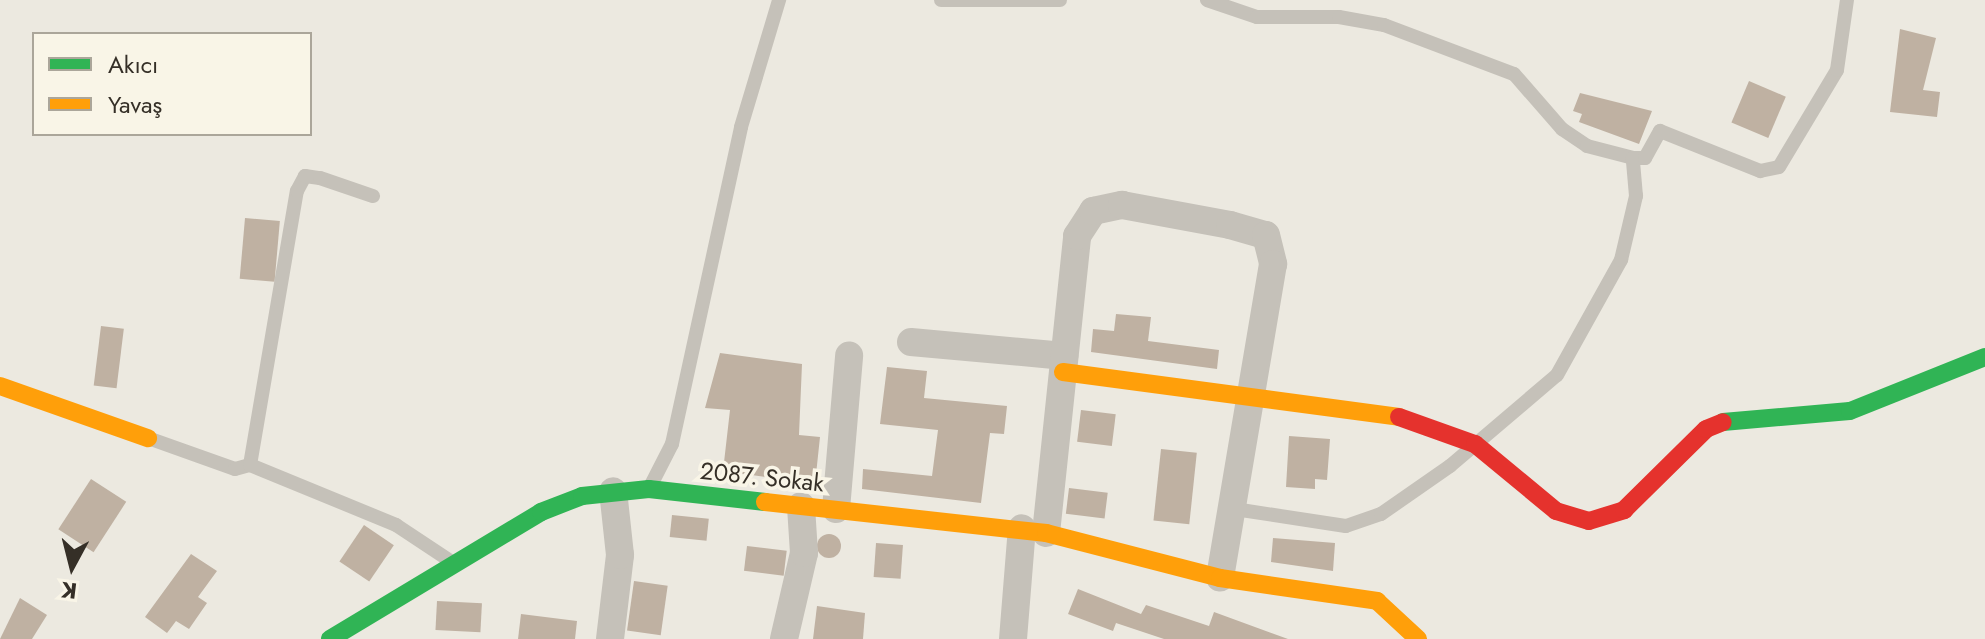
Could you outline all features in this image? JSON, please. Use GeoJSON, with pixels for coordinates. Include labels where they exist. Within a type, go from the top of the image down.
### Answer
{"type":"FeatureCollection","features":[{"type":"Feature","properties":{"kind":"street"},"geometry":{"type":"LineString","coordinates":[[1013,639],[1064,364],[1077,236],[1093,211],[1122,205],[1230,225],[1266,235],[1273,264],[1245,398],[1220,578]]}},
{"type":"Feature","properties":{"kind":"street"},"geometry":{"type":"LineString","coordinates":[[911,342],[1064,364],[1245,398],[1394,415],[1475,444],[1556,511],[1589,521],[1624,510],[1706,429],[1735,417],[1850,411],[1985,357]]}},
{"type":"Feature","properties":{"kind":"street"},"geometry":{"type":"LineString","coordinates":[[836,509],[849,356]]}},
{"type":"Feature","properties":{"kind":"street"},"geometry":{"type":"LineString","coordinates":[[0,386],[148,438]]}},
{"type":"Feature","properties":{"kind":"street","name":"2087. Sokak"},"geometry":{"type":"LineString","coordinates":[[330,639],[368,629],[453,562],[541,512],[613,491],[649,489],[1034,530],[1220,578],[1377,601],[1418,639]]}},
{"type":"Feature","properties":{"kind":"street"},"geometry":{"type":"LineString","coordinates":[[610,639],[620,555],[613,491]]}},
{"type":"Feature","properties":{"kind":"street"},"geometry":{"type":"LineString","coordinates":[[784,639],[804,553],[801,506]]}},
{"type":"Feature","properties":{"kind":"lane"},"geometry":{"type":"LineString","coordinates":[[649,489],[672,444],[745,113],[779,0]]}},
{"type":"Feature","properties":{"kind":"lane"},"geometry":{"type":"LineString","coordinates":[[941,0],[1060,0]]}},
{"type":"Feature","properties":{"kind":"lane"},"geometry":{"type":"LineString","coordinates":[[1207,0],[1257,17],[1339,17],[1384,25],[1514,74],[1562,129],[1587,146],[1633,158],[1645,158],[1660,131],[1760,171],[1779,167],[1837,70],[1847,0]]}},
{"type":"Feature","properties":{"kind":"lane"},"geometry":{"type":"LineString","coordinates":[[1228,508],[1346,526],[1381,514],[1475,444],[1557,375],[1621,260],[1636,196],[1633,158]]}},
{"type":"Feature","properties":{"kind":"lane"},"geometry":{"type":"LineString","coordinates":[[250,465],[297,191],[305,176],[373,196]]}},
{"type":"Feature","properties":{"kind":"lane"},"geometry":{"type":"LineString","coordinates":[[148,438],[235,469],[250,465],[396,525],[453,562]]}},
{"type":"Feature","properties":{"kind":"building"},"geometry":{"type":"Polygon","coordinates":[[[1900,29],[1936,38],[1923,90],[1940,92],[1937,117],[1890,112],[1900,29]]]}},
{"type":"Feature","properties":{"kind":"building"},"geometry":{"type":"Polygon","coordinates":[[[1749,81],[1786,97],[1768,138],[1731,122],[1749,81]]]}},
{"type":"Feature","properties":{"kind":"building"},"geometry":{"type":"Polygon","coordinates":[[[1580,93],[1652,111],[1639,144],[1579,122],[1582,114],[1573,111],[1580,93]]]}},
{"type":"Feature","properties":{"kind":"building"},"geometry":{"type":"Polygon","coordinates":[[[245,218],[280,221],[275,282],[240,279],[245,218]]]}},
{"type":"Feature","properties":{"kind":"building"},"geometry":{"type":"Polygon","coordinates":[[[1116,314],[1151,317],[1148,341],[1219,350],[1217,369],[1091,352],[1093,329],[1114,331],[1116,314]]]}},
{"type":"Feature","properties":{"kind":"building"},"geometry":{"type":"Polygon","coordinates":[[[101,326],[124,329],[117,388],[94,386],[101,326]]]}},
{"type":"Feature","properties":{"kind":"building"},"geometry":{"type":"Polygon","coordinates":[[[720,353],[802,364],[799,435],[820,437],[815,484],[723,471],[730,410],[705,408],[720,353]]]}},
{"type":"Feature","properties":{"kind":"building"},"geometry":{"type":"Polygon","coordinates":[[[887,367],[927,371],[924,398],[1007,406],[1004,434],[990,433],[981,503],[862,489],[863,469],[932,476],[938,430],[880,424],[887,367]]]}},
{"type":"Feature","properties":{"kind":"building"},"geometry":{"type":"Polygon","coordinates":[[[1081,410],[1116,414],[1112,446],[1077,442],[1081,410]]]}},
{"type":"Feature","properties":{"kind":"building"},"geometry":{"type":"Polygon","coordinates":[[[1289,436],[1330,439],[1327,480],[1315,479],[1315,489],[1286,487],[1289,436]]]}},
{"type":"Feature","properties":{"kind":"building"},"geometry":{"type":"Polygon","coordinates":[[[1161,449],[1197,453],[1189,524],[1153,521],[1161,449]]]}},
{"type":"Feature","properties":{"kind":"building"},"geometry":{"type":"Polygon","coordinates":[[[91,479],[126,502],[94,552],[58,529],[91,479]]]}},
{"type":"Feature","properties":{"kind":"building"},"geometry":{"type":"Polygon","coordinates":[[[1069,488],[1108,493],[1105,519],[1066,514],[1069,488]]]}},
{"type":"Feature","properties":{"kind":"building"},"geometry":{"type":"Polygon","coordinates":[[[672,515],[709,519],[706,541],[670,537],[672,515]]]}},
{"type":"Feature","properties":{"kind":"building"},"geometry":{"type":"Polygon","coordinates":[[[364,525],[394,545],[369,582],[339,561],[364,525]]]}},
{"type":"Feature","properties":{"kind":"building"},"geometry":{"type":"Polygon","coordinates":[[[829,534],[838,537],[841,546],[838,555],[829,558],[820,555],[817,546],[820,537],[829,534]]]}},
{"type":"Feature","properties":{"kind":"building"},"geometry":{"type":"Polygon","coordinates":[[[1273,538],[1335,543],[1333,571],[1271,562],[1273,538]]]}},
{"type":"Feature","properties":{"kind":"building"},"geometry":{"type":"Polygon","coordinates":[[[876,543],[903,545],[901,579],[874,577],[876,543]]]}},
{"type":"Feature","properties":{"kind":"building"},"geometry":{"type":"Polygon","coordinates":[[[747,546],[787,551],[784,576],[744,571],[747,546]]]}},
{"type":"Feature","properties":{"kind":"building"},"geometry":{"type":"Polygon","coordinates":[[[191,554],[217,571],[198,597],[207,603],[189,629],[176,621],[167,633],[145,617],[191,554]]]}},
{"type":"Feature","properties":{"kind":"building"},"geometry":{"type":"Polygon","coordinates":[[[634,581],[668,586],[661,635],[627,631],[634,581]]]}},
{"type":"Feature","properties":{"kind":"building"},"geometry":{"type":"Polygon","coordinates":[[[1078,589],[1141,614],[1146,605],[1209,626],[1214,612],[1288,639],[1164,639],[1116,623],[1113,631],[1068,614],[1078,589]]]}},
{"type":"Feature","properties":{"kind":"building"},"geometry":{"type":"Polygon","coordinates":[[[20,598],[47,615],[32,639],[0,639],[20,598]]]}},
{"type":"Feature","properties":{"kind":"building"},"geometry":{"type":"Polygon","coordinates":[[[437,601],[482,603],[480,632],[435,630],[437,601]]]}},
{"type":"Feature","properties":{"kind":"building"},"geometry":{"type":"Polygon","coordinates":[[[817,606],[865,613],[863,639],[813,639],[817,606]]]}},
{"type":"Feature","properties":{"kind":"building"},"geometry":{"type":"Polygon","coordinates":[[[521,614],[577,621],[575,639],[518,639],[521,614]]]}},
{"type":"Feature","properties":{"kind":"traffic: fast"},"geometry":{"type":"LineString","coordinates":[[1723,422],[1850,411],[1985,357]]}},
{"type":"Feature","properties":{"kind":"traffic: fast"},"geometry":{"type":"LineString","coordinates":[[330,639],[541,512],[582,496],[649,489],[765,502]]}},
{"type":"Feature","properties":{"kind":"traffic: slow"},"geometry":{"type":"LineString","coordinates":[[1063,372],[1399,417]]}},
{"type":"Feature","properties":{"kind":"traffic: slow"},"geometry":{"type":"LineString","coordinates":[[0,386],[148,438]]}},
{"type":"Feature","properties":{"kind":"traffic: slow"},"geometry":{"type":"LineString","coordinates":[[765,502],[1046,533],[1220,578],[1377,601],[1418,639]]}},
{"type":"Feature","properties":{"kind":"traffic: jam"},"geometry":{"type":"LineString","coordinates":[[1399,417],[1475,444],[1556,511],[1589,521],[1624,510],[1706,429],[1723,422]]}}]}
